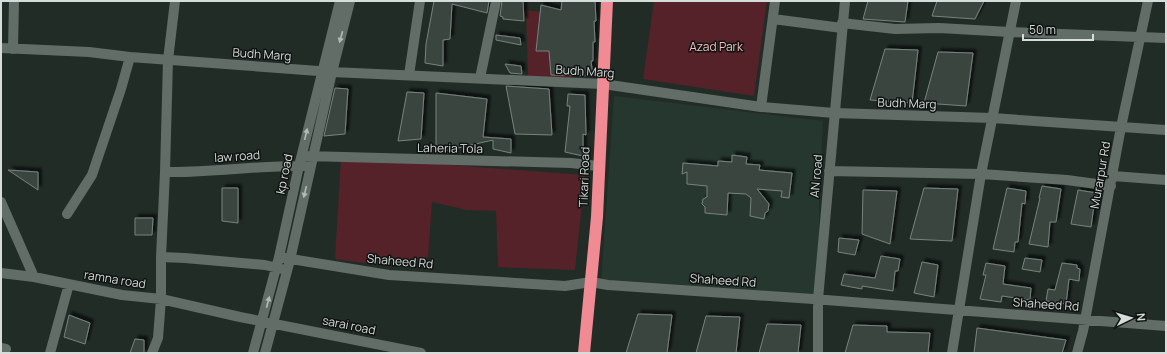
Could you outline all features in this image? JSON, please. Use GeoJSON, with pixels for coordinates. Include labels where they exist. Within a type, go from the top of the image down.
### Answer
{"type":"FeatureCollection","features":[{"type":"Feature","properties":{"kind":"highway","name":"Tikari Road"},"geometry":{"type":"LineString","coordinates":[[584,353],[597,217],[598,166],[607,1]]}},
{"type":"Feature","properties":{"kind":"street"},"geometry":{"type":"LineString","coordinates":[[13,49],[14,1]]}},
{"type":"Feature","properties":{"kind":"street"},"geometry":{"type":"LineString","coordinates":[[152,353],[158,338],[161,299],[161,257],[168,60],[175,1]]}},
{"type":"Feature","properties":{"kind":"street","name":"kp road"},"geometry":{"type":"LineString","coordinates":[[253,353],[268,322],[290,260],[312,162],[326,72],[340,1]]}},
{"type":"Feature","properties":{"kind":"street","name":"kp road"},"geometry":{"type":"LineString","coordinates":[[265,353],[268,322],[278,262],[301,155],[326,72],[350,1]]}},
{"type":"Feature","properties":{"kind":"street"},"geometry":{"type":"LineString","coordinates":[[409,75],[420,1]]}},
{"type":"Feature","properties":{"kind":"street"},"geometry":{"type":"LineString","coordinates":[[480,78],[496,1]]}},
{"type":"Feature","properties":{"kind":"street"},"geometry":{"type":"LineString","coordinates":[[761,107],[775,1]]}},
{"type":"Feature","properties":{"kind":"street","name":"AN road"},"geometry":{"type":"LineString","coordinates":[[818,353],[818,299],[845,1]]}},
{"type":"Feature","properties":{"kind":"street"},"geometry":{"type":"LineString","coordinates":[[952,353],[981,174],[1016,1]]}},
{"type":"Feature","properties":{"kind":"street","name":"Murarpur Rd"},"geometry":{"type":"LineString","coordinates":[[1077,353],[1085,320],[1148,1]]}},
{"type":"Feature","properties":{"kind":"street"},"geometry":{"type":"LineString","coordinates":[[773,19],[895,28],[939,28],[1166,38]]}},
{"type":"Feature","properties":{"kind":"street","name":"Budh Marg"},"geometry":{"type":"LineString","coordinates":[[1,48],[89,52],[130,57],[326,72],[603,84],[761,107],[834,114],[992,118],[1166,130]]}},
{"type":"Feature","properties":{"kind":"street"},"geometry":{"type":"LineString","coordinates":[[67,214],[92,174],[121,89],[130,57]]}},
{"type":"Feature","properties":{"kind":"street","name":"Laheria Tola"},"geometry":{"type":"LineString","coordinates":[[301,155],[312,162],[571,164],[598,166]]}},
{"type":"Feature","properties":{"kind":"street","name":"law road"},"geometry":{"type":"LineString","coordinates":[[165,172],[193,172],[299,166],[312,162]]}},
{"type":"Feature","properties":{"kind":"street"},"geometry":{"type":"LineString","coordinates":[[829,172],[981,174],[1067,180],[1166,180]]}},
{"type":"Feature","properties":{"kind":"street"},"geometry":{"type":"LineString","coordinates":[[1,203],[34,277]]}},
{"type":"Feature","properties":{"kind":"street","name":"Shaheed Rd"},"geometry":{"type":"LineString","coordinates":[[161,257],[264,265],[290,260],[389,275],[565,286],[591,282],[616,286],[818,299],[1166,326]]}},
{"type":"Feature","properties":{"kind":"street","name":"Shaheed Rd"},"geometry":{"type":"LineString","coordinates":[[278,262],[287,270]]}},
{"type":"Feature","properties":{"kind":"street","name":"ramna road"},"geometry":{"type":"LineString","coordinates":[[1,272],[34,277],[122,295],[161,299],[268,322]]}},
{"type":"Feature","properties":{"kind":"street"},"geometry":{"type":"LineString","coordinates":[[50,353],[69,284]]}},
{"type":"Feature","properties":{"kind":"street","name":"sarai road"},"geometry":{"type":"LineString","coordinates":[[268,322],[421,353]]}},
{"type":"Feature","properties":{"kind":"shaded area"},"geometry":{"type":"Polygon","coordinates":[[[614,96],[823,121],[819,204],[819,295],[601,284],[614,96]]]}},
{"type":"Feature","properties":{"kind":"green space","name":"Azad Park"},"geometry":{"type":"Polygon","coordinates":[[[654,1],[767,1],[754,96],[643,79],[654,1]]]}},
{"type":"Feature","properties":{"kind":"green space"},"geometry":{"type":"Polygon","coordinates":[[[526,10],[572,16],[571,79],[528,76],[526,10]]]}},
{"type":"Feature","properties":{"kind":"green space"},"geometry":{"type":"Polygon","coordinates":[[[341,157],[585,175],[575,270],[498,267],[496,211],[467,210],[432,202],[428,257],[406,264],[364,263],[335,259],[341,157]]]}},
{"type":"Feature","properties":{"kind":"building"},"geometry":{"type":"Polygon","coordinates":[[[434,1],[489,1],[487,13],[452,4],[450,39],[443,40],[443,66],[425,63],[426,44],[434,1]]]}},
{"type":"Feature","properties":{"kind":"building"},"geometry":{"type":"Polygon","coordinates":[[[502,1],[523,1],[524,21],[503,19],[503,17],[500,16],[502,1]]]}},
{"type":"Feature","properties":{"kind":"building"},"geometry":{"type":"Polygon","coordinates":[[[562,1],[595,1],[595,42],[593,42],[593,61],[591,61],[593,76],[551,75],[549,51],[536,51],[541,5],[561,10],[562,1]]]}},
{"type":"Feature","properties":{"kind":"building"},"geometry":{"type":"Polygon","coordinates":[[[868,1],[908,1],[905,22],[863,19],[868,1]]]}},
{"type":"Feature","properties":{"kind":"building"},"geometry":{"type":"Polygon","coordinates":[[[937,1],[984,1],[975,19],[932,16],[937,1]]]}},
{"type":"Feature","properties":{"kind":"building"},"geometry":{"type":"Polygon","coordinates":[[[496,35],[520,38],[521,45],[496,40],[496,35]]]}},
{"type":"Feature","properties":{"kind":"building"},"geometry":{"type":"Polygon","coordinates":[[[885,49],[918,50],[912,103],[870,100],[885,49]]]}},
{"type":"Feature","properties":{"kind":"building"},"geometry":{"type":"Polygon","coordinates":[[[938,52],[973,53],[966,106],[924,103],[938,52]]]}},
{"type":"Feature","properties":{"kind":"building"},"geometry":{"type":"Polygon","coordinates":[[[505,64],[521,66],[522,74],[510,73],[505,64]]]}},
{"type":"Feature","properties":{"kind":"building"},"geometry":{"type":"Polygon","coordinates":[[[506,86],[549,89],[552,135],[515,134],[506,86]]]}},
{"type":"Feature","properties":{"kind":"building"},"geometry":{"type":"Polygon","coordinates":[[[335,88],[348,89],[345,134],[324,136],[335,88]]]}},
{"type":"Feature","properties":{"kind":"building"},"geometry":{"type":"Polygon","coordinates":[[[407,92],[424,93],[421,139],[398,141],[407,92]]]}},
{"type":"Feature","properties":{"kind":"building"},"geometry":{"type":"Polygon","coordinates":[[[436,93],[487,99],[483,137],[511,139],[511,153],[493,149],[493,140],[436,153],[436,93]]]}},
{"type":"Feature","properties":{"kind":"building"},"geometry":{"type":"Polygon","coordinates":[[[568,94],[585,95],[586,135],[583,134],[583,156],[565,152],[570,106],[567,106],[568,94]]]}},
{"type":"Feature","properties":{"kind":"building"},"geometry":{"type":"Polygon","coordinates":[[[732,155],[747,157],[746,164],[760,165],[759,170],[792,173],[789,198],[781,197],[782,191],[757,189],[769,204],[768,211],[765,213],[764,219],[750,216],[751,198],[746,194],[728,193],[727,215],[705,213],[705,207],[702,204],[703,199],[707,197],[707,186],[687,184],[687,172],[682,174],[683,163],[718,166],[718,161],[732,162],[732,155]]]}},
{"type":"Feature","properties":{"kind":"building"},"geometry":{"type":"Polygon","coordinates":[[[8,170],[38,172],[38,190],[8,170]]]}},
{"type":"Feature","properties":{"kind":"building"},"geometry":{"type":"Polygon","coordinates":[[[1042,186],[1061,189],[1056,222],[1050,222],[1048,247],[1029,244],[1042,186]]]}},
{"type":"Feature","properties":{"kind":"building"},"geometry":{"type":"Polygon","coordinates":[[[222,188],[238,188],[238,223],[222,221],[222,188]]]}},
{"type":"Feature","properties":{"kind":"building"},"geometry":{"type":"Polygon","coordinates":[[[924,188],[958,189],[952,241],[910,239],[924,188]]]}},
{"type":"Feature","properties":{"kind":"building"},"geometry":{"type":"Polygon","coordinates":[[[1007,188],[1026,191],[1025,204],[1022,203],[1018,242],[1015,242],[1014,252],[993,249],[1007,188]]]}},
{"type":"Feature","properties":{"kind":"building"},"geometry":{"type":"Polygon","coordinates":[[[863,190],[897,191],[890,244],[862,234],[863,190]]]}},
{"type":"Feature","properties":{"kind":"building"},"geometry":{"type":"Polygon","coordinates":[[[1078,190],[1097,193],[1091,227],[1071,224],[1078,190]]]}},
{"type":"Feature","properties":{"kind":"building"},"geometry":{"type":"Polygon","coordinates":[[[135,218],[153,218],[152,235],[135,235],[135,218]]]}},
{"type":"Feature","properties":{"kind":"building"},"geometry":{"type":"Polygon","coordinates":[[[839,238],[859,240],[855,255],[838,252],[839,238]]]}},
{"type":"Feature","properties":{"kind":"building"},"geometry":{"type":"Polygon","coordinates":[[[881,256],[900,259],[898,271],[895,271],[893,291],[862,286],[862,289],[841,285],[844,274],[875,278],[881,256]]]}},
{"type":"Feature","properties":{"kind":"building"},"geometry":{"type":"Polygon","coordinates":[[[1025,258],[1042,260],[1040,272],[1022,269],[1025,258]]]}},
{"type":"Feature","properties":{"kind":"building"},"geometry":{"type":"Polygon","coordinates":[[[922,262],[938,265],[934,297],[914,293],[922,262]]]}},
{"type":"Feature","properties":{"kind":"building"},"geometry":{"type":"Polygon","coordinates":[[[986,263],[1005,266],[1003,284],[1031,288],[1030,300],[1002,296],[1001,302],[980,299],[986,275],[983,275],[986,263]]]}},
{"type":"Feature","properties":{"kind":"building"},"geometry":{"type":"Polygon","coordinates":[[[1062,263],[1077,265],[1077,268],[1080,269],[1079,281],[1069,279],[1066,304],[1046,301],[1048,289],[1055,290],[1062,263]]]}},
{"type":"Feature","properties":{"kind":"building"},"geometry":{"type":"Polygon","coordinates":[[[638,314],[672,315],[667,353],[626,353],[638,314]]]}},
{"type":"Feature","properties":{"kind":"building"},"geometry":{"type":"Polygon","coordinates":[[[69,315],[90,323],[85,344],[64,337],[69,315]]]}},
{"type":"Feature","properties":{"kind":"building"},"geometry":{"type":"Polygon","coordinates":[[[706,316],[740,317],[736,353],[696,353],[706,316]]]}},
{"type":"Feature","properties":{"kind":"building"},"geometry":{"type":"Polygon","coordinates":[[[767,324],[801,325],[798,353],[759,353],[767,324]]]}},
{"type":"Feature","properties":{"kind":"building"},"geometry":{"type":"Polygon","coordinates":[[[853,325],[887,326],[887,332],[930,333],[928,353],[845,353],[853,325]]]}},
{"type":"Feature","properties":{"kind":"building"},"geometry":{"type":"Polygon","coordinates":[[[977,328],[1066,340],[1062,353],[974,353],[977,328]]]}},
{"type":"Feature","properties":{"kind":"building"},"geometry":{"type":"Polygon","coordinates":[[[135,339],[144,340],[144,353],[130,353],[135,339]]]}}]}
